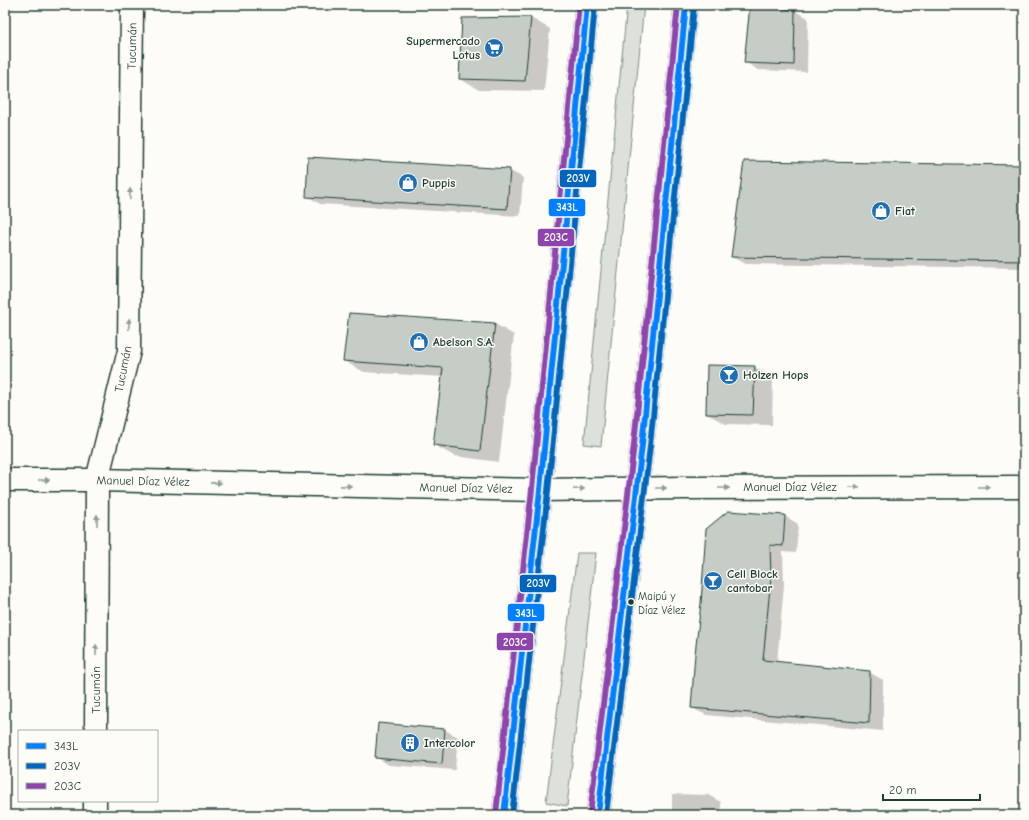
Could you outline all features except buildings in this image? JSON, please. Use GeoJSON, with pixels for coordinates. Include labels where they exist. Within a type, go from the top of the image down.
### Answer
{"type":"FeatureCollection","features":[{"type":"Feature","properties":{"kind":"street","name":"Tucumán"},"geometry":{"type":"LineString","coordinates":[[96,730],[97,480],[129,351],[132,5]]}},
{"type":"Feature","properties":{"kind":"street"},"geometry":{"type":"LineString","coordinates":[[504,815],[540,490],[587,5]]}},
{"type":"Feature","properties":{"kind":"street"},"geometry":{"type":"LineString","coordinates":[[598,815],[642,445],[686,5]]}},
{"type":"Feature","properties":{"kind":"street","name":"Manuel Díaz Vélez"},"geometry":{"type":"LineString","coordinates":[[5,480],[97,480],[540,490],[637,488],[1024,487]]}},
{"type":"Feature","properties":{"kind":"street"},"geometry":{"type":"LineString","coordinates":[[95,802],[95,815]]}},
{"type":"Feature","properties":{"kind":"shaded area"},"geometry":{"type":"Polygon","coordinates":[[[627,5],[644,5],[601,446],[584,444],[627,5]]]}},
{"type":"Feature","properties":{"kind":"shaded area"},"geometry":{"type":"Polygon","coordinates":[[[577,553],[596,553],[567,806],[546,802],[577,553]]]}},
{"type":"Feature","properties":{"kind":"transit line","name":"203C"},"geometry":{"type":"LineString","coordinates":[[496,814],[532,489],[579,5]]}},
{"type":"Feature","properties":{"kind":"transit line","name":"343L"},"geometry":{"type":"LineString","coordinates":[[504,815],[540,490],[587,5]]}},
{"type":"Feature","properties":{"kind":"transit line","name":"203C"},"geometry":{"type":"LineString","coordinates":[[590,814],[634,444],[678,5]]}},
{"type":"Feature","properties":{"kind":"transit line","name":"343L"},"geometry":{"type":"LineString","coordinates":[[598,815],[642,445],[686,5]]}},
{"type":"Feature","properties":{"kind":"transit line","name":"203V"},"geometry":{"type":"LineString","coordinates":[[512,815],[548,491],[595,6]]}},
{"type":"Feature","properties":{"kind":"transit line","name":"203V"},"geometry":{"type":"LineString","coordinates":[[606,815],[650,446],[694,6]]}},
{"type":"Feature","properties":{"kind":"place","name":"Supermercado Lotus"},"geometry":{"type":"Point","coordinates":[494,48]}},
{"type":"Feature","properties":{"kind":"place","name":"Puppis"},"geometry":{"type":"Point","coordinates":[408,183]}},
{"type":"Feature","properties":{"kind":"place","name":"Fiat"},"geometry":{"type":"Point","coordinates":[881,211]}},
{"type":"Feature","properties":{"kind":"place","name":"Abelson S.A."},"geometry":{"type":"Point","coordinates":[419,342]}},
{"type":"Feature","properties":{"kind":"place","name":"Holzen Hops"},"geometry":{"type":"Point","coordinates":[729,375]}},
{"type":"Feature","properties":{"kind":"place","name":"Cell Block cantobar"},"geometry":{"type":"Point","coordinates":[713,581]}},
{"type":"Feature","properties":{"kind":"place","name":"Maipú y Díaz Vélez"},"geometry":{"type":"Point","coordinates":[631,602]}},
{"type":"Feature","properties":{"kind":"place","name":"Intercolor"},"geometry":{"type":"Point","coordinates":[410,743]}}]}
